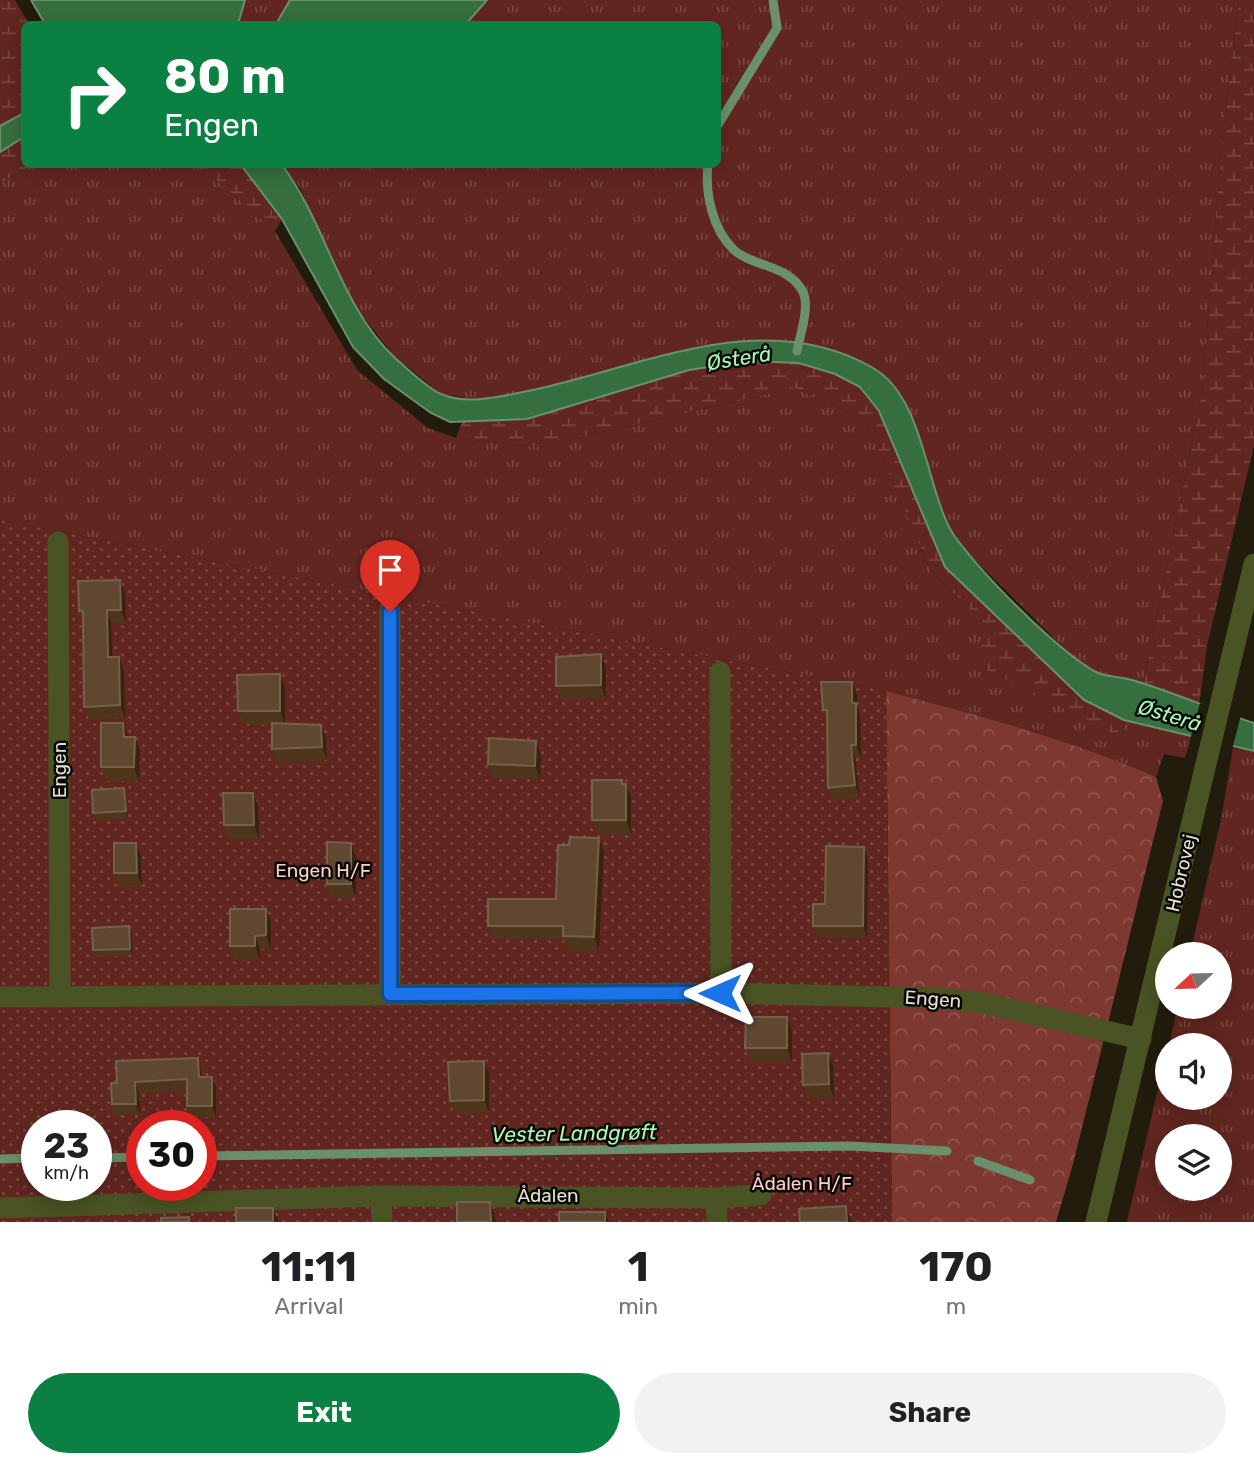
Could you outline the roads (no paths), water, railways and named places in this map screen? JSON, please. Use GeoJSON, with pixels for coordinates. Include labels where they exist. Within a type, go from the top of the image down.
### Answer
{"type":"FeatureCollection","features":[{"type":"Feature","properties":{"kind":"street","name":"Engen"},"geometry":{"type":"LineString","coordinates":[[58,542],[60,997]]}},
{"type":"Feature","properties":{"kind":"street","name":"Hobrovej"},"geometry":{"type":"LineString","coordinates":[[1096,1222],[1254,564]]}},
{"type":"Feature","properties":{"kind":"street"},"geometry":{"type":"LineString","coordinates":[[390,612],[390,994]]}},
{"type":"Feature","properties":{"kind":"street"},"geometry":{"type":"LineString","coordinates":[[720,672],[720,993]]}},
{"type":"Feature","properties":{"kind":"street","name":"Engen"},"geometry":{"type":"LineString","coordinates":[[0,997],[720,993],[937,998],[983,1003],[1141,1039]]}},
{"type":"Feature","properties":{"kind":"street","name":"Ådalen"},"geometry":{"type":"LineString","coordinates":[[0,1208],[57,1214],[381,1196],[716,1198],[761,1195]]}},
{"type":"Feature","properties":{"kind":"street"},"geometry":{"type":"LineString","coordinates":[[381,1196],[382,1222]]}},
{"type":"Feature","properties":{"kind":"street"},"geometry":{"type":"LineString","coordinates":[[716,1198],[717,1222]]}},
{"type":"Feature","properties":{"kind":"water"},"geometry":{"type":"Polygon","coordinates":[[[31,0],[245,0],[239,21],[43,21],[31,0]]]}},
{"type":"Feature","properties":{"kind":"water"},"geometry":{"type":"Polygon","coordinates":[[[290,0],[487,0],[469,21],[278,21],[290,0]]]}},
{"type":"Feature","properties":{"kind":"water"},"geometry":{"type":"Polygon","coordinates":[[[21,115],[21,139],[0,152],[0,126],[21,115]]]}},
{"type":"Feature","properties":{"kind":"water","name":"Østerå"},"geometry":{"type":"Polygon","coordinates":[[[243,168],[284,168],[311,213],[360,314],[376,337],[423,382],[435,391],[451,397],[471,400],[503,396],[699,347],[744,341],[788,341],[831,349],[873,368],[889,381],[912,418],[949,527],[975,562],[1019,608],[1065,650],[1085,666],[1101,674],[1147,685],[1254,723],[1254,751],[1124,720],[1084,700],[945,567],[879,411],[860,387],[835,374],[799,363],[748,361],[689,370],[527,419],[450,422],[431,413],[384,379],[353,347],[282,219],[243,168]]]}},
{"type":"Feature","properties":{"kind":"waterway"},"geometry":{"type":"LineString","coordinates":[[721,120],[777,28],[773,0]]}},
{"type":"Feature","properties":{"kind":"waterway"},"geometry":{"type":"LineString","coordinates":[[708,168],[709,198],[715,221],[726,241],[742,256],[789,276],[803,292],[805,313],[797,351]]}},
{"type":"Feature","properties":{"kind":"waterway","name":"Vester Landgrøft"},"geometry":{"type":"LineString","coordinates":[[217,1156],[850,1146],[947,1151]]}},
{"type":"Feature","properties":{"kind":"waterway","name":"Vester Landgrøft"},"geometry":{"type":"LineString","coordinates":[[112,1158],[126,1157]]}},
{"type":"Feature","properties":{"kind":"waterway","name":"Vester Landgrøft"},"geometry":{"type":"LineString","coordinates":[[0,1159],[21,1158]]}},
{"type":"Feature","properties":{"kind":"waterway","name":"Vester Landgrøft"},"geometry":{"type":"LineString","coordinates":[[978,1161],[1030,1180]]}},
{"type":"Feature","properties":{"kind":"park label","name":"Engen H/F"},"geometry":{"type":"Point","coordinates":[323,870]}},
{"type":"Feature","properties":{"kind":"park label","name":"Ådalen H/F"},"geometry":{"type":"Point","coordinates":[802,1183]}}]}
